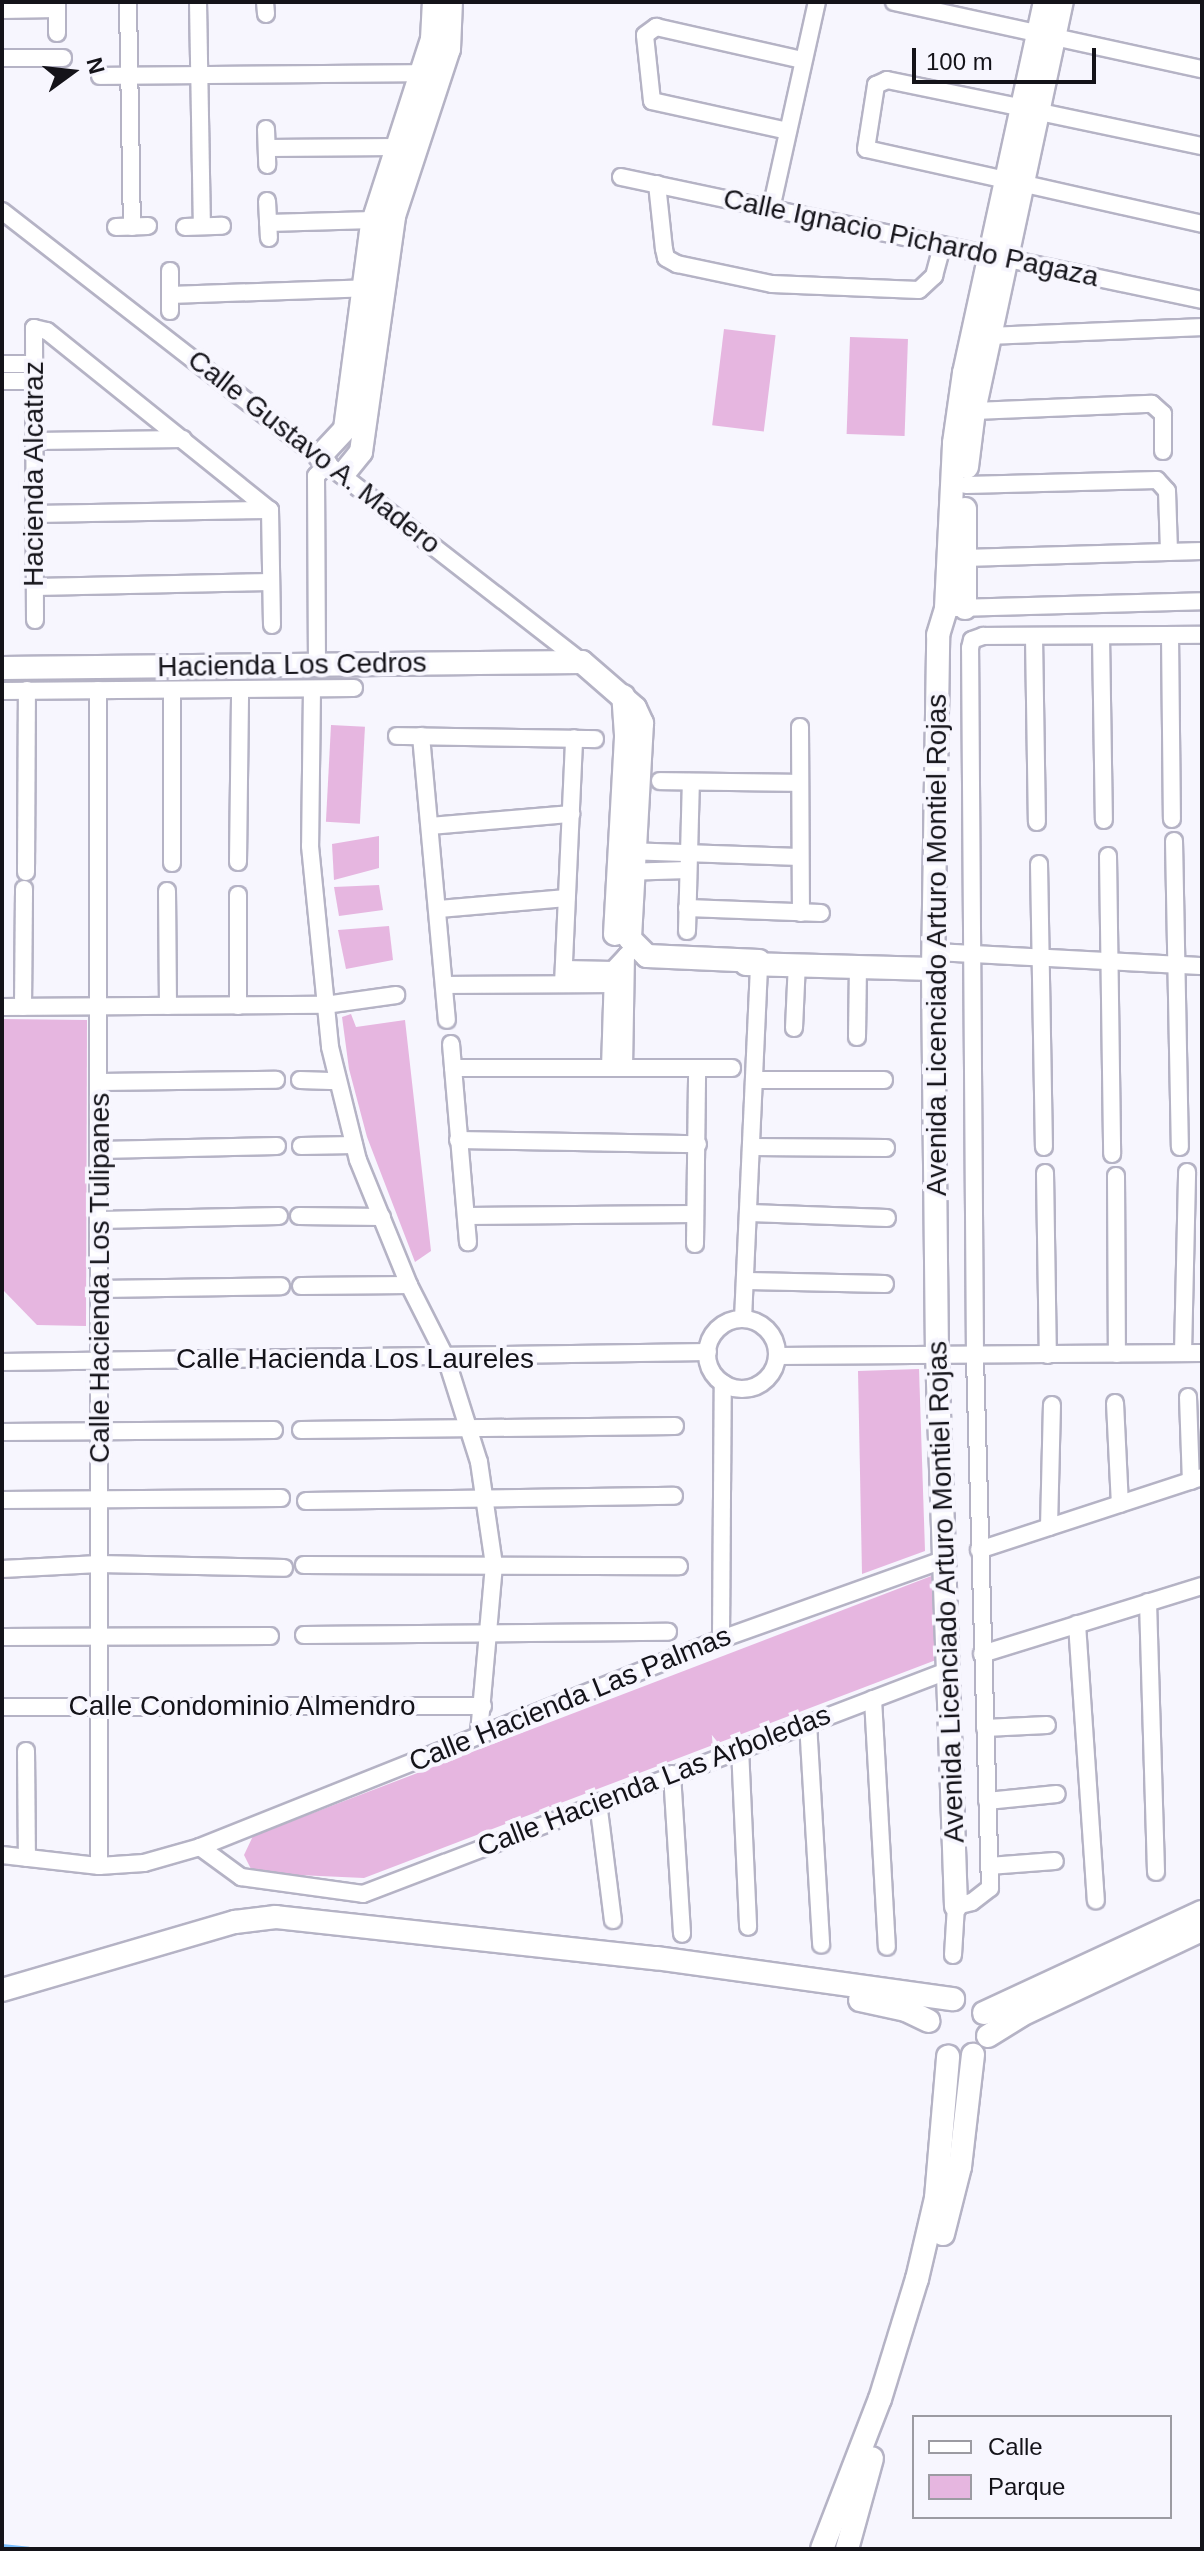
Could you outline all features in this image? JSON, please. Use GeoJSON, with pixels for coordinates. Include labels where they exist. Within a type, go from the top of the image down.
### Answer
{"type":"FeatureCollection","features":[{"type":"Feature","properties":{"kind":"main road"},"geometry":{"type":"LineString","coordinates":[[331,464],[345,429],[374,288],[431,73],[434,2]]}},
{"type":"Feature","properties":{"kind":"main road"},"geometry":{"type":"LineString","coordinates":[[374,288],[373,220],[397,147],[431,73],[449,49],[451,2]]}},
{"type":"Feature","properties":{"kind":"main road","name":"Avenida Licenciado Arturo Montiel Rojas"},"geometry":{"type":"LineString","coordinates":[[1045,2],[1048,34]]}},
{"type":"Feature","properties":{"kind":"main road","name":"Avenida Licenciado Arturo Montiel Rojas"},"geometry":{"type":"LineString","coordinates":[[956,608],[954,443],[1048,34],[1062,2]]}},
{"type":"Feature","properties":{"kind":"main road","name":"Avenida Licenciado Arturo Montiel Rojas"},"geometry":{"type":"LineString","coordinates":[[956,1906],[937,1355],[933,961],[938,635],[956,608],[964,558],[966,485],[974,411],[990,336],[998,258]]}},
{"type":"Feature","properties":{"kind":"main road","name":"Hacienda Los Cedros"},"geometry":{"type":"LineString","coordinates":[[2,668],[582,662]]}},
{"type":"Feature","properties":{"kind":"main road","name":"Calle Gustavo A. Madero"},"geometry":{"type":"LineString","coordinates":[[582,662],[623,696],[642,723],[627,861]]}},
{"type":"Feature","properties":{"kind":"main road"},"geometry":{"type":"LineString","coordinates":[[627,861],[629,929],[621,964],[647,956],[858,965],[933,961]]}},
{"type":"Feature","properties":{"kind":"main road"},"geometry":{"type":"LineString","coordinates":[[851,2543],[943,2234],[960,2167],[973,2055],[986,2024],[1202,1912]]}},
{"type":"Feature","properties":{"kind":"main road"},"geometry":{"type":"LineString","coordinates":[[2,1990],[235,1922],[276,1917],[656,1958],[970,2000],[986,2024]]}},
{"type":"Feature","properties":{"kind":"main road"},"geometry":{"type":"LineString","coordinates":[[2,2000],[236,1930],[276,1925],[655,1966],[873,2002],[929,2021]]}},
{"type":"Feature","properties":{"kind":"main road"},"geometry":{"type":"LineString","coordinates":[[986,2024],[1021,2015],[1202,1930]]}},
{"type":"Feature","properties":{"kind":"main road"},"geometry":{"type":"LineString","coordinates":[[953,1999],[938,2007],[929,2021],[930,2039],[948,2057],[973,2055]]}},
{"type":"Feature","properties":{"kind":"main road"},"geometry":{"type":"LineString","coordinates":[[822,2549],[880,2399],[917,2279],[936,2198],[948,2057]]}},
{"type":"Feature","properties":{"kind":"street"},"geometry":{"type":"LineString","coordinates":[[128,2],[132,227]]}},
{"type":"Feature","properties":{"kind":"street"},"geometry":{"type":"LineString","coordinates":[[198,2],[194,227],[222,226]]}},
{"type":"Feature","properties":{"kind":"street"},"geometry":{"type":"LineString","coordinates":[[771,209],[817,2]]}},
{"type":"Feature","properties":{"kind":"street"},"geometry":{"type":"LineString","coordinates":[[894,2],[1202,69]]}},
{"type":"Feature","properties":{"kind":"street"},"geometry":{"type":"LineString","coordinates":[[2,10],[57,6],[57,33]]}},
{"type":"Feature","properties":{"kind":"street"},"geometry":{"type":"LineString","coordinates":[[788,131],[652,101],[645,35],[656,27],[803,60]]}},
{"type":"Feature","properties":{"kind":"street"},"geometry":{"type":"LineString","coordinates":[[2,58],[63,58]]}},
{"type":"Feature","properties":{"kind":"street"},"geometry":{"type":"LineString","coordinates":[[100,76],[431,73]]}},
{"type":"Feature","properties":{"kind":"street"},"geometry":{"type":"LineString","coordinates":[[1202,146],[887,80],[876,85],[866,149],[1202,224]]}},
{"type":"Feature","properties":{"kind":"street"},"geometry":{"type":"LineString","coordinates":[[266,129],[267,157],[397,147]]}},
{"type":"Feature","properties":{"kind":"street","name":"Calle Ignacio Pichardo Pagaza"},"geometry":{"type":"LineString","coordinates":[[621,177],[1202,300]]}},
{"type":"Feature","properties":{"kind":"street"},"geometry":{"type":"LineString","coordinates":[[657,184],[666,258],[772,284],[919,290],[934,276],[942,246]]}},
{"type":"Feature","properties":{"kind":"street"},"geometry":{"type":"LineString","coordinates":[[267,201],[269,230],[373,220]]}},
{"type":"Feature","properties":{"kind":"street","name":"Calle Gustavo A. Madero"},"geometry":{"type":"LineString","coordinates":[[2,211],[582,662]]}},
{"type":"Feature","properties":{"kind":"street"},"geometry":{"type":"LineString","coordinates":[[170,271],[170,303],[374,288]]}},
{"type":"Feature","properties":{"kind":"street"},"geometry":{"type":"LineString","coordinates":[[990,336],[1202,327]]}},
{"type":"Feature","properties":{"kind":"street","name":"Hacienda Alcatraz"},"geometry":{"type":"LineString","coordinates":[[35,620],[34,328],[47,331],[183,439]]}},
{"type":"Feature","properties":{"kind":"street"},"geometry":{"type":"LineString","coordinates":[[2,364],[34,372]]}},
{"type":"Feature","properties":{"kind":"street"},"geometry":{"type":"LineString","coordinates":[[2,381],[34,372]]}},
{"type":"Feature","properties":{"kind":"street"},"geometry":{"type":"LineString","coordinates":[[974,411],[1152,404],[1163,414],[1163,451]]}},
{"type":"Feature","properties":{"kind":"street"},"geometry":{"type":"LineString","coordinates":[[35,441],[183,439],[270,510],[272,625]]}},
{"type":"Feature","properties":{"kind":"street"},"geometry":{"type":"LineString","coordinates":[[317,665],[316,476],[331,464]]}},
{"type":"Feature","properties":{"kind":"street"},"geometry":{"type":"LineString","coordinates":[[966,485],[1157,480],[1167,491],[1169,552]]}},
{"type":"Feature","properties":{"kind":"street"},"geometry":{"type":"LineString","coordinates":[[35,514],[270,510]]}},
{"type":"Feature","properties":{"kind":"street"},"geometry":{"type":"LineString","coordinates":[[964,558],[1202,551]]}},
{"type":"Feature","properties":{"kind":"street"},"geometry":{"type":"LineString","coordinates":[[35,587],[271,582]]}},
{"type":"Feature","properties":{"kind":"street"},"geometry":{"type":"LineString","coordinates":[[956,608],[1202,601]]}},
{"type":"Feature","properties":{"kind":"street"},"geometry":{"type":"LineString","coordinates":[[1170,635],[1172,819]]}},
{"type":"Feature","properties":{"kind":"street"},"geometry":{"type":"LineString","coordinates":[[1037,822],[1034,637],[1202,635]]}},
{"type":"Feature","properties":{"kind":"street"},"geometry":{"type":"LineString","coordinates":[[1101,636],[1104,820]]}},
{"type":"Feature","properties":{"kind":"street","name":"Avenida Licenciado Arturo Montiel Rojas"},"geometry":{"type":"LineString","coordinates":[[956,1906],[972,1902],[990,1888],[979,1550],[969,954],[972,640],[1034,637]]}},
{"type":"Feature","properties":{"kind":"street"},"geometry":{"type":"LineString","coordinates":[[2,691],[354,688]]}},
{"type":"Feature","properties":{"kind":"street"},"geometry":{"type":"LineString","coordinates":[[238,862],[240,689]]}},
{"type":"Feature","properties":{"kind":"street"},"geometry":{"type":"LineString","coordinates":[[312,689],[310,846],[325,1005],[338,1081],[354,1145],[382,1217],[409,1285],[446,1358],[468,1425],[484,1498],[494,1565],[479,1734]]}},
{"type":"Feature","properties":{"kind":"street"},"geometry":{"type":"LineString","coordinates":[[23,1007],[27,690]]}},
{"type":"Feature","properties":{"kind":"street","name":"Calle Hacienda Los Tulipanes"},"geometry":{"type":"LineString","coordinates":[[98,690],[101,1006],[99,1866]]}},
{"type":"Feature","properties":{"kind":"street"},"geometry":{"type":"LineString","coordinates":[[172,690],[172,863]]}},
{"type":"Feature","properties":{"kind":"street"},"geometry":{"type":"LineString","coordinates":[[800,727],[801,913]]}},
{"type":"Feature","properties":{"kind":"street"},"geometry":{"type":"LineString","coordinates":[[397,736],[595,739]]}},
{"type":"Feature","properties":{"kind":"street"},"geometry":{"type":"LineString","coordinates":[[421,736],[447,1020]]}},
{"type":"Feature","properties":{"kind":"street"},"geometry":{"type":"LineString","coordinates":[[564,976],[574,738]]}},
{"type":"Feature","properties":{"kind":"street"},"geometry":{"type":"LineString","coordinates":[[660,781],[800,783]]}},
{"type":"Feature","properties":{"kind":"street"},"geometry":{"type":"LineString","coordinates":[[687,931],[691,782]]}},
{"type":"Feature","properties":{"kind":"street"},"geometry":{"type":"LineString","coordinates":[[430,826],[571,814]]}},
{"type":"Feature","properties":{"kind":"street"},"geometry":{"type":"LineString","coordinates":[[1174,841],[1179,965],[1180,1147]]}},
{"type":"Feature","properties":{"kind":"street"},"geometry":{"type":"LineString","coordinates":[[627,861],[688,851],[800,857]]}},
{"type":"Feature","properties":{"kind":"street"},"geometry":{"type":"LineString","coordinates":[[1108,856],[1112,1154]]}},
{"type":"Feature","properties":{"kind":"street"},"geometry":{"type":"LineString","coordinates":[[627,861],[688,870]]}},
{"type":"Feature","properties":{"kind":"street"},"geometry":{"type":"LineString","coordinates":[[1039,864],[1044,1147]]}},
{"type":"Feature","properties":{"kind":"street"},"geometry":{"type":"LineString","coordinates":[[167,891],[168,1006]]}},
{"type":"Feature","properties":{"kind":"street"},"geometry":{"type":"LineString","coordinates":[[238,895],[238,1006]]}},
{"type":"Feature","properties":{"kind":"street"},"geometry":{"type":"LineString","coordinates":[[439,909],[567,898]]}},
{"type":"Feature","properties":{"kind":"street"},"geometry":{"type":"LineString","coordinates":[[687,908],[821,913]]}},
{"type":"Feature","properties":{"kind":"street"},"geometry":{"type":"LineString","coordinates":[[933,961],[969,954],[1202,966]]}},
{"type":"Feature","properties":{"kind":"street"},"geometry":{"type":"LineString","coordinates":[[743,1319],[748,1281],[759,961]]}},
{"type":"Feature","properties":{"kind":"street"},"geometry":{"type":"LineString","coordinates":[[794,1028],[797,963]]}},
{"type":"Feature","properties":{"kind":"street"},"geometry":{"type":"LineString","coordinates":[[446,985],[564,976],[621,964]]}},
{"type":"Feature","properties":{"kind":"street"},"geometry":{"type":"LineString","coordinates":[[617,1068],[621,964]]}},
{"type":"Feature","properties":{"kind":"street"},"geometry":{"type":"LineString","coordinates":[[618,1006],[621,964]]}},
{"type":"Feature","properties":{"kind":"street"},"geometry":{"type":"LineString","coordinates":[[857,1037],[858,965]]}},
{"type":"Feature","properties":{"kind":"street"},"geometry":{"type":"LineString","coordinates":[[2,1007],[325,1005],[396,995]]}},
{"type":"Feature","properties":{"kind":"street"},"geometry":{"type":"LineString","coordinates":[[451,1044],[468,1242]]}},
{"type":"Feature","properties":{"kind":"street"},"geometry":{"type":"LineString","coordinates":[[453,1068],[732,1068]]}},
{"type":"Feature","properties":{"kind":"street"},"geometry":{"type":"LineString","coordinates":[[695,1244],[697,1068]]}},
{"type":"Feature","properties":{"kind":"street"},"geometry":{"type":"LineString","coordinates":[[100,1082],[276,1080]]}},
{"type":"Feature","properties":{"kind":"street"},"geometry":{"type":"LineString","coordinates":[[300,1080],[338,1081]]}},
{"type":"Feature","properties":{"kind":"street"},"geometry":{"type":"LineString","coordinates":[[754,1080],[884,1080]]}},
{"type":"Feature","properties":{"kind":"street"},"geometry":{"type":"LineString","coordinates":[[458,1140],[698,1144]]}},
{"type":"Feature","properties":{"kind":"street"},"geometry":{"type":"LineString","coordinates":[[301,1146],[354,1145]]}},
{"type":"Feature","properties":{"kind":"street"},"geometry":{"type":"LineString","coordinates":[[100,1150],[277,1146]]}},
{"type":"Feature","properties":{"kind":"street"},"geometry":{"type":"LineString","coordinates":[[752,1147],[886,1148]]}},
{"type":"Feature","properties":{"kind":"street"},"geometry":{"type":"LineString","coordinates":[[1183,1353],[1187,1172]]}},
{"type":"Feature","properties":{"kind":"street"},"geometry":{"type":"LineString","coordinates":[[1045,1173],[1048,1355]]}},
{"type":"Feature","properties":{"kind":"street"},"geometry":{"type":"LineString","coordinates":[[1116,1176],[1117,1354]]}},
{"type":"Feature","properties":{"kind":"street"},"geometry":{"type":"LineString","coordinates":[[750,1213],[887,1218]]}},
{"type":"Feature","properties":{"kind":"street"},"geometry":{"type":"LineString","coordinates":[[466,1216],[694,1214]]}},
{"type":"Feature","properties":{"kind":"street"},"geometry":{"type":"LineString","coordinates":[[99,1220],[279,1216]]}},
{"type":"Feature","properties":{"kind":"street"},"geometry":{"type":"LineString","coordinates":[[299,1216],[382,1217]]}},
{"type":"Feature","properties":{"kind":"street"},"geometry":{"type":"LineString","coordinates":[[748,1281],[885,1284]]}},
{"type":"Feature","properties":{"kind":"street"},"geometry":{"type":"LineString","coordinates":[[301,1286],[409,1285]]}},
{"type":"Feature","properties":{"kind":"street"},"geometry":{"type":"LineString","coordinates":[[100,1289],[281,1286]]}},
{"type":"Feature","properties":{"kind":"street"},"geometry":{"type":"LineString","coordinates":[[743,1319],[768,1330],[777,1356],[763,1382],[743,1389],[723,1383],[711,1370],[708,1352],[715,1332],[743,1319]]}},
{"type":"Feature","properties":{"kind":"street","name":"Calle Hacienda Los Laureles"},"geometry":{"type":"LineString","coordinates":[[2,1362],[708,1352]]}},
{"type":"Feature","properties":{"kind":"street"},"geometry":{"type":"LineString","coordinates":[[777,1356],[1202,1353]]}},
{"type":"Feature","properties":{"kind":"street"},"geometry":{"type":"LineString","coordinates":[[721,1639],[723,1383]]}},
{"type":"Feature","properties":{"kind":"street"},"geometry":{"type":"LineString","coordinates":[[979,1550],[1196,1479],[1188,1397]]}},
{"type":"Feature","properties":{"kind":"street"},"geometry":{"type":"LineString","coordinates":[[1115,1403],[1120,1504]]}},
{"type":"Feature","properties":{"kind":"street"},"geometry":{"type":"LineString","coordinates":[[1049,1527],[1052,1405]]}},
{"type":"Feature","properties":{"kind":"street"},"geometry":{"type":"LineString","coordinates":[[301,1430],[468,1425],[675,1426]]}},
{"type":"Feature","properties":{"kind":"street"},"geometry":{"type":"LineString","coordinates":[[2,1432],[274,1430]]}},
{"type":"Feature","properties":{"kind":"street"},"geometry":{"type":"LineString","coordinates":[[306,1501],[674,1496]]}},
{"type":"Feature","properties":{"kind":"street"},"geometry":{"type":"LineString","coordinates":[[2,1500],[281,1498]]}},
{"type":"Feature","properties":{"kind":"street","name":"Calle Hacienda Las Palmas"},"geometry":{"type":"LineString","coordinates":[[2,1855],[99,1866],[144,1863],[200,1847],[721,1639],[943,1560]]}},
{"type":"Feature","properties":{"kind":"street"},"geometry":{"type":"LineString","coordinates":[[2,1569],[99,1564],[284,1568]]}},
{"type":"Feature","properties":{"kind":"street"},"geometry":{"type":"LineString","coordinates":[[304,1565],[679,1566]]}},
{"type":"Feature","properties":{"kind":"street"},"geometry":{"type":"LineString","coordinates":[[982,1654],[1202,1586]]}},
{"type":"Feature","properties":{"kind":"street"},"geometry":{"type":"LineString","coordinates":[[1148,1602],[1156,1872]]}},
{"type":"Feature","properties":{"kind":"street"},"geometry":{"type":"LineString","coordinates":[[1077,1624],[1096,1900]]}},
{"type":"Feature","properties":{"kind":"street"},"geometry":{"type":"LineString","coordinates":[[304,1635],[490,1637],[668,1632]]}},
{"type":"Feature","properties":{"kind":"street"},"geometry":{"type":"LineString","coordinates":[[2,1637],[99,1634],[270,1636]]}},
{"type":"Feature","properties":{"kind":"street","name":"Calle Hacienda Las Arboledas"},"geometry":{"type":"LineString","coordinates":[[200,1847],[241,1877],[363,1894],[947,1671]]}},
{"type":"Feature","properties":{"kind":"street"},"geometry":{"type":"LineString","coordinates":[[873,1699],[887,1947]]}},
{"type":"Feature","properties":{"kind":"street","name":"Calle Condominio Almendro"},"geometry":{"type":"LineString","coordinates":[[2,1707],[483,1706]]}},
{"type":"Feature","properties":{"kind":"street"},"geometry":{"type":"LineString","coordinates":[[808,1723],[821,1945]]}},
{"type":"Feature","properties":{"kind":"street"},"geometry":{"type":"LineString","coordinates":[[985,1728],[1047,1725]]}},
{"type":"Feature","properties":{"kind":"street"},"geometry":{"type":"LineString","coordinates":[[740,1748],[748,1927]]}},
{"type":"Feature","properties":{"kind":"street"},"geometry":{"type":"LineString","coordinates":[[26,1751],[27,1858]]}},
{"type":"Feature","properties":{"kind":"street"},"geometry":{"type":"LineString","coordinates":[[672,1774],[682,1934]]}},
{"type":"Feature","properties":{"kind":"street"},"geometry":{"type":"LineString","coordinates":[[987,1801],[1057,1794]]}},
{"type":"Feature","properties":{"kind":"street"},"geometry":{"type":"LineString","coordinates":[[598,1802],[613,1920]]}},
{"type":"Feature","properties":{"kind":"street"},"geometry":{"type":"LineString","coordinates":[[989,1866],[1055,1861]]}},
{"type":"Feature","properties":{"kind":"street"},"geometry":{"type":"LineString","coordinates":[[953,1955],[956,1906]]}},
{"type":"Feature","properties":{"kind":"green space"},"geometry":{"type":"Polygon","coordinates":[[[724,329],[776,335],[764,432],[712,425],[724,329]]]}},
{"type":"Feature","properties":{"kind":"green space"},"geometry":{"type":"Polygon","coordinates":[[[850,337],[908,339],[905,436],[847,434],[850,337]]]}},
{"type":"Feature","properties":{"kind":"green space"},"geometry":{"type":"Polygon","coordinates":[[[331,725],[365,727],[360,824],[326,822],[331,725]]]}},
{"type":"Feature","properties":{"kind":"green space"},"geometry":{"type":"Polygon","coordinates":[[[379,836],[379,868],[334,880],[332,844],[379,836]]]}},
{"type":"Feature","properties":{"kind":"green space"},"geometry":{"type":"Polygon","coordinates":[[[379,885],[383,910],[339,916],[334,887],[379,885]]]}},
{"type":"Feature","properties":{"kind":"green space"},"geometry":{"type":"Polygon","coordinates":[[[389,926],[393,960],[346,969],[338,930],[389,926]]]}},
{"type":"Feature","properties":{"kind":"green space"},"geometry":{"type":"Polygon","coordinates":[[[351,1014],[356,1027],[405,1020],[431,1251],[415,1262],[367,1137],[349,1069],[342,1017],[351,1014]]]}},
{"type":"Feature","properties":{"kind":"green space"},"geometry":{"type":"Polygon","coordinates":[[[2,1019],[87,1020],[86,1326],[37,1325],[2,1289],[2,1019]]]}},
{"type":"Feature","properties":{"kind":"green space"},"geometry":{"type":"Polygon","coordinates":[[[919,1369],[925,1551],[862,1574],[858,1371],[919,1369]]]}},
{"type":"Feature","properties":{"kind":"green space"},"geometry":{"type":"Polygon","coordinates":[[[934,1575],[936,1660],[364,1878],[253,1873],[244,1855],[253,1836],[934,1575]]]}},
{"type":"Feature","properties":{"kind":"waterway"},"geometry":{"type":"LineString","coordinates":[[2,2546],[29,2549]]}}]}
